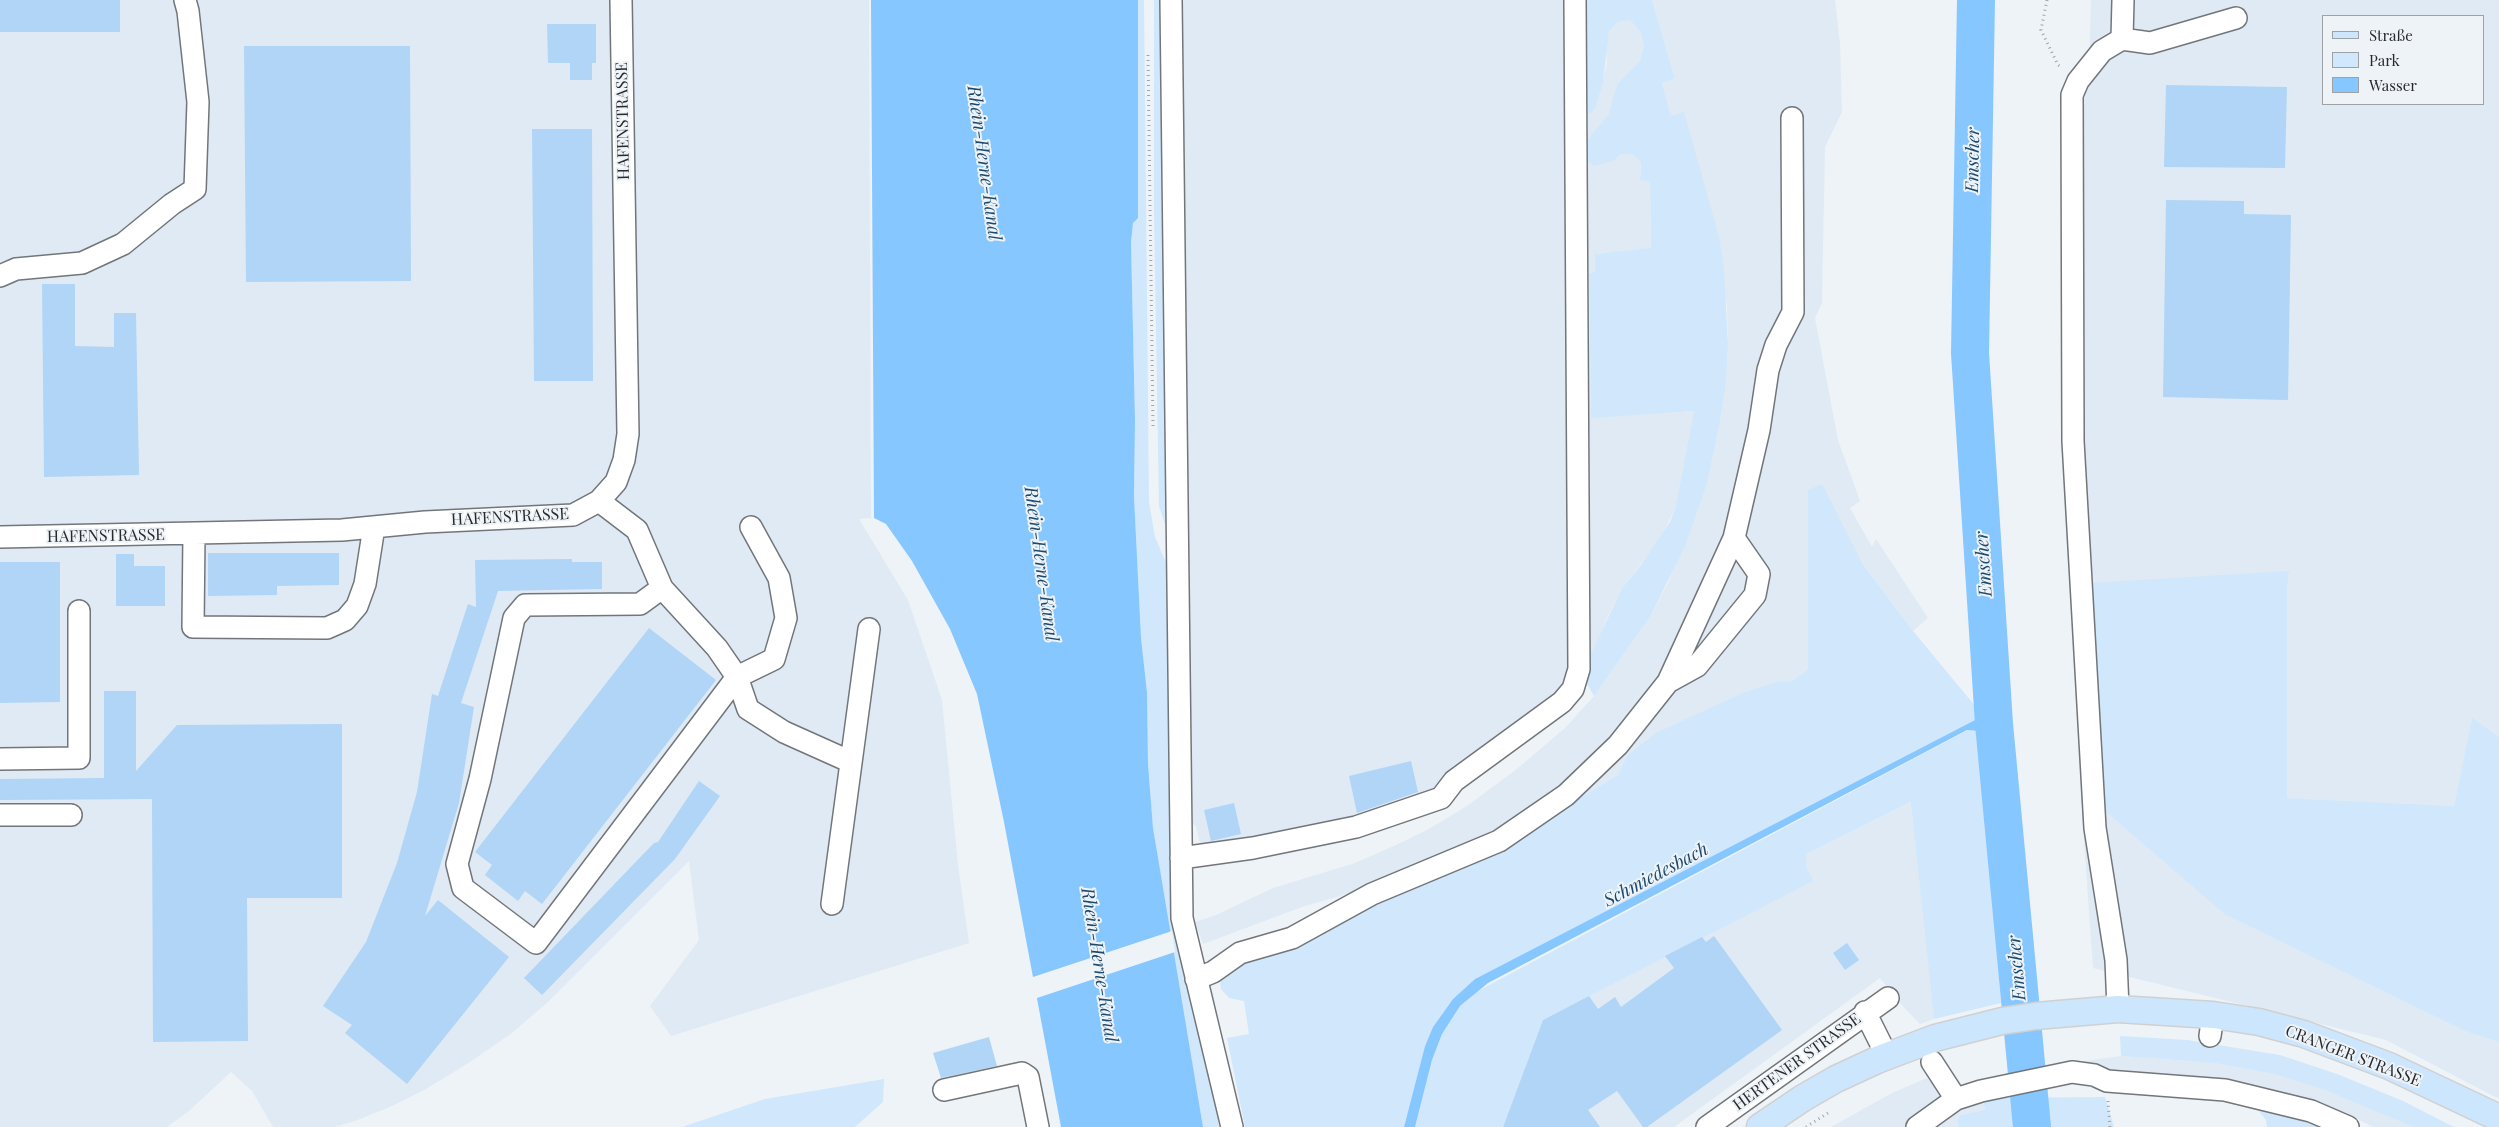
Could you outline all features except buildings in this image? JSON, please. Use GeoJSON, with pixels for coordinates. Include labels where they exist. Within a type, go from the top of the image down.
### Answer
{"type":"FeatureCollection","features":[{"type":"Feature","properties":{"kind":"main road","name":"CRANGER STRASSE"},"geometry":{"type":"LineString","coordinates":[[1933,1050],[1970,1029],[2002,1021],[2066,1012],[2118,1008],[2212,1026],[2259,1022],[2304,1034],[2390,1066],[2499,1118]]}},
{"type":"Feature","properties":{"kind":"main road","name":"HERTENER STRASSE"},"geometry":{"type":"LineString","coordinates":[[1760,1127],[1803,1098],[1886,1056],[1933,1050]]}},
{"type":"Feature","properties":{"kind":"street"},"geometry":{"type":"LineString","coordinates":[[0,276],[16,269],[82,263],[123,244],[172,204],[195,189],[198,102],[188,10],[185,0]]}},
{"type":"Feature","properties":{"kind":"street","name":"HAFENSTRASSE"},"geometry":{"type":"LineString","coordinates":[[0,537],[342,530],[424,522],[573,515],[599,501],[616,482],[624,460],[628,434],[621,0]]}},
{"type":"Feature","properties":{"kind":"street"},"geometry":{"type":"LineString","coordinates":[[1171,0],[1182,918],[1232,1127]]}},
{"type":"Feature","properties":{"kind":"street"},"geometry":{"type":"LineString","coordinates":[[1181,858],[1253,848],[1356,827],[1441,798],[1454,780],[1562,702],[1573,689],[1580,669],[1574,0]]}},
{"type":"Feature","properties":{"kind":"street"},"geometry":{"type":"LineString","coordinates":[[2122,39],[2123,0]]}},
{"type":"Feature","properties":{"kind":"street"},"geometry":{"type":"LineString","coordinates":[[2118,1008],[2116,960],[2095,828],[2073,441],[2072,95],[2078,81],[2102,51],[2122,39],[2150,43],[2236,18]]}},
{"type":"Feature","properties":{"kind":"street"},"geometry":{"type":"LineString","coordinates":[[1196,979],[1213,972],[1240,953],[1292,938],[1372,894],[1499,841],[1566,795],[1618,745],[1668,682],[1734,538],[1759,430],[1768,370],[1776,345],[1793,312],[1792,118]]}},
{"type":"Feature","properties":{"kind":"street"},"geometry":{"type":"LineString","coordinates":[[599,501],[637,530],[662,588],[717,648],[737,677],[748,709],[784,732],[851,762]]}},
{"type":"Feature","properties":{"kind":"street"},"geometry":{"type":"LineString","coordinates":[[194,534],[193,627],[327,628],[345,620],[357,606],[366,584],[374,527]]}},
{"type":"Feature","properties":{"kind":"street"},"geometry":{"type":"LineString","coordinates":[[662,588],[640,604],[525,605],[514,618],[480,779],[457,864],[463,888],[536,943],[737,677],[774,659],[786,618],[780,578],[751,527]]}},
{"type":"Feature","properties":{"kind":"street"},"geometry":{"type":"LineString","coordinates":[[1668,682],[1697,666],[1755,595],[1759,574],[1734,538]]}},
{"type":"Feature","properties":{"kind":"street"},"geometry":{"type":"LineString","coordinates":[[0,759],[79,758],[79,611]]}},
{"type":"Feature","properties":{"kind":"street"},"geometry":{"type":"LineString","coordinates":[[832,904],[870,629]]}},
{"type":"Feature","properties":{"kind":"street"},"geometry":{"type":"LineString","coordinates":[[0,815],[71,815]]}},
{"type":"Feature","properties":{"kind":"street","name":"HERTENER STRASSE"},"geometry":{"type":"LineString","coordinates":[[1707,1127],[1865,1012],[1888,998]]}},
{"type":"Feature","properties":{"kind":"street"},"geometry":{"type":"LineString","coordinates":[[1865,1012],[1886,1056]]}},
{"type":"Feature","properties":{"kind":"street"},"geometry":{"type":"LineString","coordinates":[[1933,1050],[1956,1099]]}},
{"type":"Feature","properties":{"kind":"street"},"geometry":{"type":"LineString","coordinates":[[1917,1127],[1942,1120],[1956,1099],[1982,1091],[2072,1072],[2094,1075],[2107,1081],[2225,1090],[2311,1111],[2348,1127]]}},
{"type":"Feature","properties":{"kind":"street"},"geometry":{"type":"LineString","coordinates":[[944,1090],[1022,1073],[1028,1077],[1038,1127]]}},
{"type":"Feature","properties":{"kind":"path"},"geometry":{"type":"LineString","coordinates":[[2047,0],[2041,30],[2058,65],[2078,81]]}},
{"type":"Feature","properties":{"kind":"shaded area"},"geometry":{"type":"Polygon","coordinates":[[[0,0],[869,0],[871,518],[859,519],[908,600],[942,700],[958,865],[969,943],[671,1036],[650,1006],[699,940],[689,861],[549,1001],[512,1033],[426,1089],[390,1107],[355,1121],[335,1127],[273,1127],[252,1091],[231,1072],[189,1111],[167,1127],[0,1127],[0,0]]]}},
{"type":"Feature","properties":{"kind":"shaded area"},"geometry":{"type":"Polygon","coordinates":[[[1178,0],[1580,0],[1596,106],[1607,64],[1606,47],[1609,31],[1618,22],[1630,20],[1640,31],[1644,45],[1640,61],[1617,84],[1610,114],[1585,143],[1615,160],[1621,154],[1634,155],[1641,163],[1640,180],[1650,180],[1651,249],[1595,254],[1595,272],[1589,273],[1591,417],[1694,411],[1675,509],[1659,541],[1622,588],[1606,620],[1587,670],[1458,788],[1356,835],[1296,850],[1205,865],[1196,826],[1191,823],[1178,0]]]}},
{"type":"Feature","properties":{"kind":"shaded area"},"geometry":{"type":"Polygon","coordinates":[[[1652,0],[1835,0],[1840,44],[1842,112],[1825,147],[1822,303],[1815,318],[1838,440],[1860,501],[1850,508],[1872,547],[1876,539],[1928,618],[1913,631],[1862,563],[1846,535],[1809,538],[1809,670],[1790,682],[1776,682],[1627,756],[1618,775],[1502,844],[1283,933],[1350,893],[1302,907],[1203,944],[1195,922],[1216,915],[1273,888],[1355,863],[1394,846],[1429,829],[1467,806],[1517,769],[1566,727],[1594,696],[1650,617],[1668,583],[1708,480],[1726,384],[1728,345],[1727,305],[1684,113],[1671,116],[1662,83],[1675,79],[1652,0]]]}},
{"type":"Feature","properties":{"kind":"shaded area"},"geometry":{"type":"Polygon","coordinates":[[[2091,0],[2499,0],[2499,737],[2472,719],[2454,806],[2287,798],[2287,590],[2289,571],[2226,915],[2467,1032],[2499,1042],[2499,1099],[2386,1040],[2093,968],[2081,798],[2062,93],[2089,74],[2091,0]]]}},
{"type":"Feature","properties":{"kind":"shaded area"},"geometry":{"type":"Polygon","coordinates":[[[1912,802],[1934,1019],[1920,1024],[1898,1001],[1880,978],[1674,1127],[1503,1127],[1543,1020],[1812,881],[1806,866],[1806,854],[1912,802]]]}},
{"type":"Feature","properties":{"kind":"shaded area"},"geometry":{"type":"Polygon","coordinates":[[[2121,1056],[2214,1063],[2274,1074],[2326,1089],[2413,1127],[2373,1127],[2346,1113],[2285,1095],[2215,1080],[2154,1074],[2074,1081],[2071,1063],[2121,1056]]]}},
{"type":"Feature","properties":{"kind":"shaded area"},"geometry":{"type":"Polygon","coordinates":[[[1927,1078],[1939,1091],[1980,1084],[1985,1110],[1960,1115],[1957,1123],[1959,1127],[1831,1127],[1892,1093],[1927,1078]]]}},
{"type":"Feature","properties":{"kind":"green space"},"geometry":{"type":"Polygon","coordinates":[[[1138,0],[1144,0],[1149,502],[1155,537],[1171,574],[1175,883],[1170,907],[1214,1089],[1219,1127],[1203,1127],[1166,914],[1153,828],[1148,764],[1147,692],[1141,638],[1134,496],[1135,420],[1131,242],[1133,223],[1138,218],[1138,0]]]}},
{"type":"Feature","properties":{"kind":"green space"},"geometry":{"type":"Polygon","coordinates":[[[1154,0],[1164,0],[1168,533],[1159,506],[1154,212],[1154,0]]]}},
{"type":"Feature","properties":{"kind":"green space"},"geometry":{"type":"Polygon","coordinates":[[[1580,0],[1652,0],[1675,79],[1662,83],[1671,116],[1684,112],[1719,237],[1724,269],[1728,345],[1726,384],[1708,480],[1685,546],[1650,617],[1594,696],[1585,680],[1588,660],[1622,588],[1641,565],[1670,522],[1675,509],[1694,411],[1591,418],[1589,273],[1595,272],[1595,254],[1651,248],[1650,181],[1640,180],[1641,163],[1634,155],[1621,154],[1615,160],[1594,166],[1587,161],[1584,153],[1585,143],[1609,114],[1617,84],[1640,61],[1644,45],[1640,31],[1630,20],[1618,22],[1609,31],[1603,82],[1596,106],[1591,113],[1586,114],[1580,0]]]}},
{"type":"Feature","properties":{"kind":"green space"},"geometry":{"type":"Polygon","coordinates":[[[1822,484],[1862,563],[1913,631],[1976,707],[1977,719],[1475,979],[1453,999],[1433,1027],[1425,1046],[1404,1127],[1245,1127],[1227,1038],[1249,1034],[1244,1001],[1229,998],[1221,989],[1220,982],[1229,968],[1502,844],[1618,775],[1627,756],[1656,733],[1743,693],[1776,682],[1790,682],[1808,670],[1808,490],[1822,484]]]}},
{"type":"Feature","properties":{"kind":"green space"},"geometry":{"type":"Polygon","coordinates":[[[2289,571],[2287,590],[2287,798],[2454,806],[2472,718],[2499,737],[2499,1042],[2467,1032],[2226,915],[2103,809],[2090,583],[2289,571]]]}},
{"type":"Feature","properties":{"kind":"green space"},"geometry":{"type":"Polygon","coordinates":[[[1968,730],[1978,731],[2001,1003],[1934,1019],[1911,802],[1806,854],[1806,866],[1813,881],[1543,1020],[1503,1127],[1415,1127],[1432,1060],[1442,1034],[1460,1006],[1478,991],[1968,730]]]}},
{"type":"Feature","properties":{"kind":"green space"},"geometry":{"type":"Polygon","coordinates":[[[2120,1036],[2187,1040],[2280,1055],[2337,1074],[2403,1101],[2454,1127],[2413,1127],[2326,1090],[2274,1074],[2214,1063],[2121,1056],[2120,1036]]]}},
{"type":"Feature","properties":{"kind":"green space"},"geometry":{"type":"Polygon","coordinates":[[[884,1079],[883,1102],[855,1127],[682,1127],[765,1099],[884,1079]]]}},
{"type":"Feature","properties":{"kind":"green space"},"geometry":{"type":"Polygon","coordinates":[[[2105,1097],[2114,1127],[1959,1127],[1957,1123],[1960,1115],[1985,1110],[1983,1099],[2105,1097]]]}},
{"type":"Feature","properties":{"kind":"green space"},"geometry":{"type":"Polygon","coordinates":[[[2254,1105],[2331,1127],[2267,1127],[2266,1120],[2254,1105]]]}},
{"type":"Feature","properties":{"kind":"water","name":"Rhein-Herne-Kanal"},"geometry":{"type":"Polygon","coordinates":[[[871,0],[1138,0],[1138,218],[1133,223],[1131,242],[1135,420],[1134,496],[1141,638],[1147,692],[1148,764],[1153,828],[1203,1127],[1061,1127],[1004,822],[977,694],[950,629],[912,561],[886,524],[874,518],[871,0]]]}},
{"type":"Feature","properties":{"kind":"water"},"geometry":{"type":"Polygon","coordinates":[[[1977,719],[1978,731],[1967,730],[1488,983],[1460,1006],[1442,1034],[1432,1060],[1415,1127],[1404,1127],[1425,1046],[1433,1027],[1453,999],[1475,979],[1977,719]]]}},
{"type":"Feature","properties":{"kind":"pier"},"geometry":{"type":"Polygon","coordinates":[[[1172,931],[1175,952],[1034,999],[1030,978],[1172,931]]]}},
{"type":"Feature","properties":{"kind":"waterway","name":"Emscher"},"geometry":{"type":"LineString","coordinates":[[1976,0],[1970,353],[1994,724],[2032,1127]]}},
{"type":"Feature","properties":{"kind":"waterway","name":"Schmiedesbach"},"geometry":{"type":"LineString","coordinates":[[1970,727],[1994,724]]}}]}
